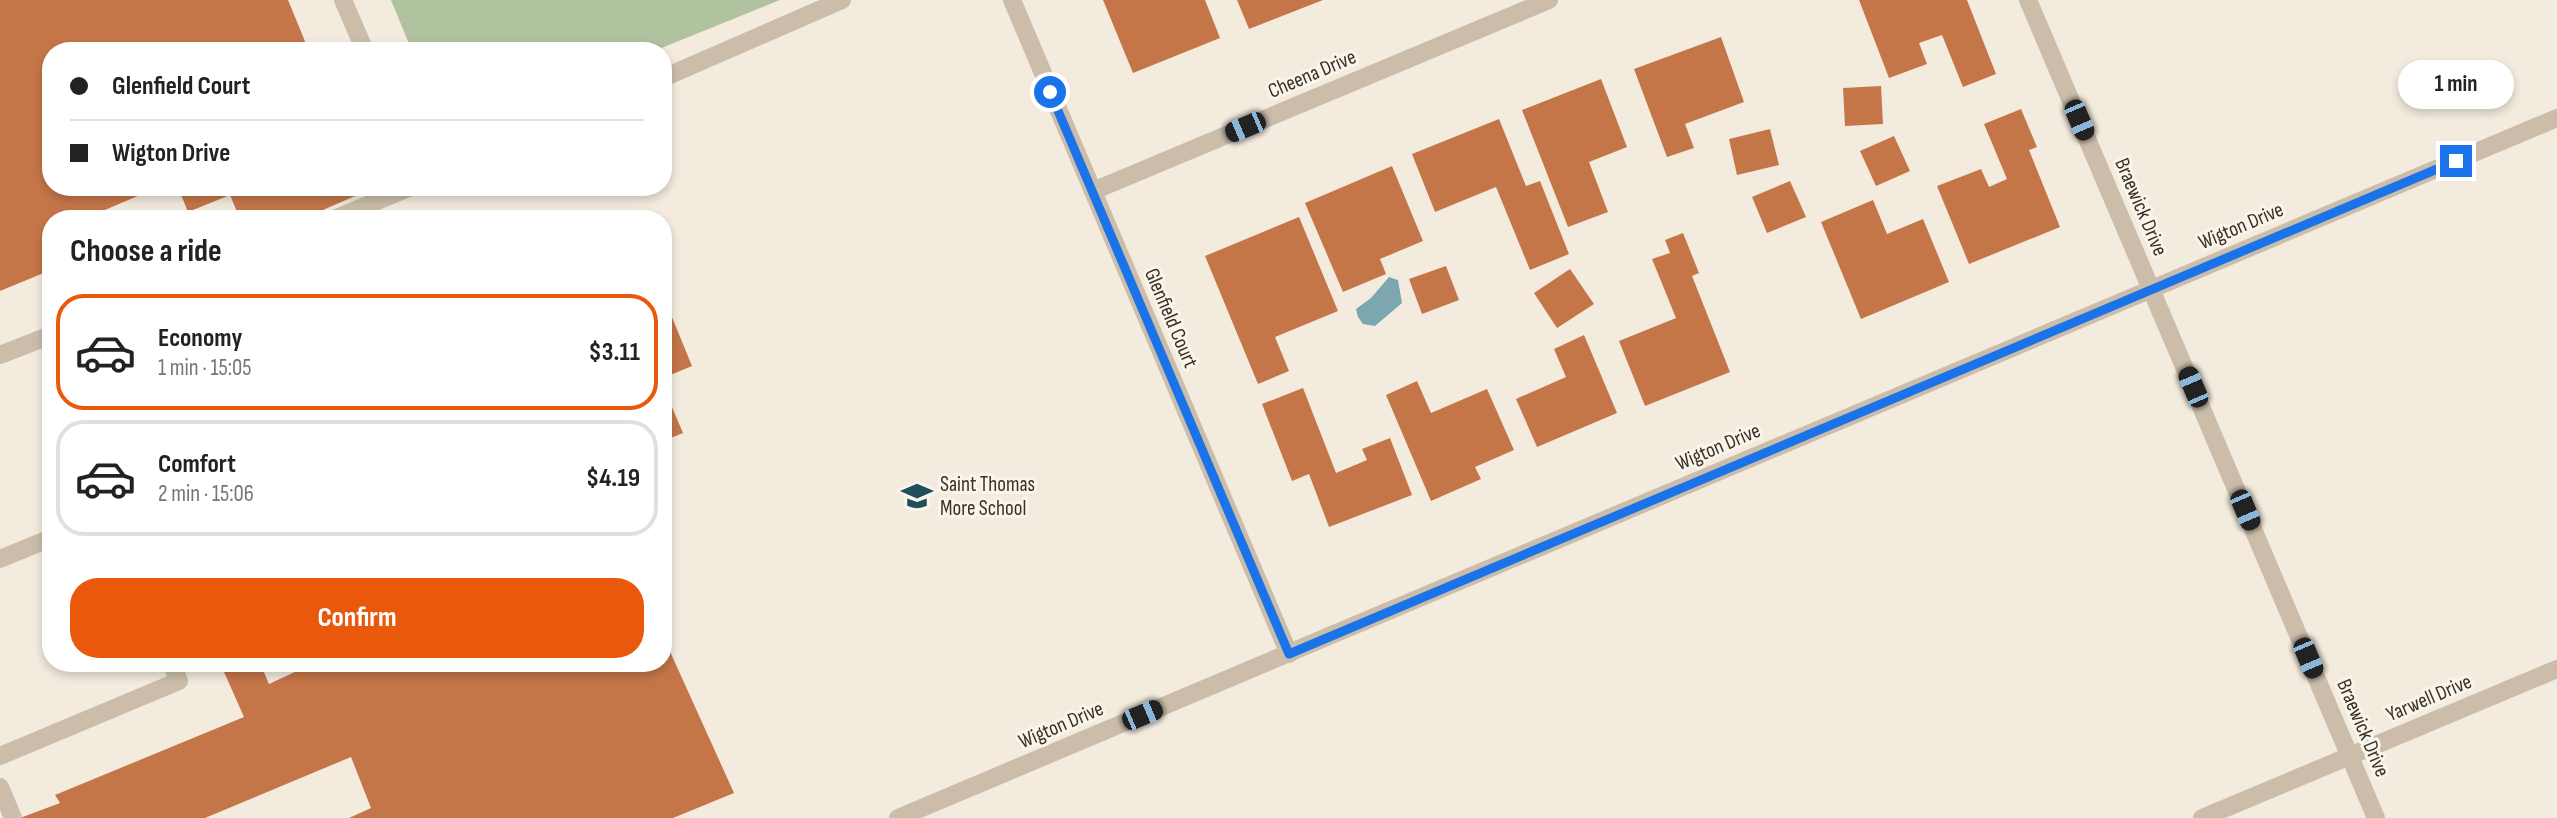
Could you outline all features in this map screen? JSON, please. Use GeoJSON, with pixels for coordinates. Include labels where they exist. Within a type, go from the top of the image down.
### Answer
{"type":"FeatureCollection","features":[{"type":"Feature","properties":{"kind":"street"},"geometry":{"type":"LineString","coordinates":[[343,0],[361,42]]}},
{"type":"Feature","properties":{"kind":"street"},"geometry":{"type":"LineString","coordinates":[[672,74],[842,0]]}},
{"type":"Feature","properties":{"kind":"street","name":"Glenfield Court"},"geometry":{"type":"LineString","coordinates":[[1012,0],[1289,654]]}},
{"type":"Feature","properties":{"kind":"street","name":"Cheena Drive"},"geometry":{"type":"LineString","coordinates":[[1093,191],[1549,0]]}},
{"type":"Feature","properties":{"kind":"street","name":"Braewick Drive"},"geometry":{"type":"LineString","coordinates":[[2028,0],[2376,818]]}},
{"type":"Feature","properties":{"kind":"street","name":"Wigton Drive"},"geometry":{"type":"LineString","coordinates":[[898,818],[2557,118]]}},
{"type":"Feature","properties":{"kind":"street"},"geometry":{"type":"LineString","coordinates":[[356,210],[389,196]]}},
{"type":"Feature","properties":{"kind":"street"},"geometry":{"type":"LineString","coordinates":[[0,355],[42,339]]}},
{"type":"Feature","properties":{"kind":"street"},"geometry":{"type":"LineString","coordinates":[[0,559],[42,542]]}},
{"type":"Feature","properties":{"kind":"street","name":"Yarwell Drive"},"geometry":{"type":"LineString","coordinates":[[2202,818],[2557,669]]}},
{"type":"Feature","properties":{"kind":"street"},"geometry":{"type":"LineString","coordinates":[[0,756],[179,681],[176,672]]}},
{"type":"Feature","properties":{"kind":"street"},"geometry":{"type":"LineString","coordinates":[[0,787],[13,818]]}},
{"type":"Feature","properties":{"kind":"green space"},"geometry":{"type":"Polygon","coordinates":[[[391,0],[780,0],[672,44],[408,42],[391,0]]]}},
{"type":"Feature","properties":{"kind":"water"},"geometry":{"type":"Polygon","coordinates":[[[1389,277],[1398,280],[1402,303],[1375,326],[1363,324],[1356,309],[1371,298],[1389,277]]]}},
{"type":"Feature","properties":{"kind":"building"},"geometry":{"type":"Polygon","coordinates":[[[0,0],[288,0],[305,42],[42,42],[42,196],[138,196],[105,210],[42,210],[42,274],[0,291],[0,0]]]}},
{"type":"Feature","properties":{"kind":"building"},"geometry":{"type":"Polygon","coordinates":[[[1103,0],[1205,0],[1220,38],[1133,73],[1103,0]]]}},
{"type":"Feature","properties":{"kind":"building"},"geometry":{"type":"Polygon","coordinates":[[[1237,0],[1323,0],[1249,29],[1237,0]]]}},
{"type":"Feature","properties":{"kind":"building"},"geometry":{"type":"Polygon","coordinates":[[[1859,0],[1967,0],[1996,74],[1963,87],[1942,35],[1919,43],[1927,64],[1889,78],[1859,0]]]}},
{"type":"Feature","properties":{"kind":"building"},"geometry":{"type":"Polygon","coordinates":[[[1721,37],[1744,102],[1685,124],[1694,148],[1667,157],[1634,69],[1721,37]]]}},
{"type":"Feature","properties":{"kind":"building"},"geometry":{"type":"Polygon","coordinates":[[[1601,79],[1627,147],[1589,162],[1608,212],[1568,227],[1522,110],[1601,79]]]}},
{"type":"Feature","properties":{"kind":"building"},"geometry":{"type":"Polygon","coordinates":[[[1881,86],[1883,124],[1845,126],[1843,88],[1881,86]]]}},
{"type":"Feature","properties":{"kind":"building"},"geometry":{"type":"Polygon","coordinates":[[[2021,109],[2037,147],[2029,150],[2060,227],[1969,264],[1937,186],[1981,169],[1989,187],[2007,179],[1984,124],[2021,109]]]}},
{"type":"Feature","properties":{"kind":"building"},"geometry":{"type":"Polygon","coordinates":[[[1499,119],[1526,186],[1540,181],[1569,254],[1530,270],[1496,187],[1435,212],[1412,154],[1499,119]]]}},
{"type":"Feature","properties":{"kind":"building"},"geometry":{"type":"Polygon","coordinates":[[[1770,129],[1779,165],[1737,175],[1729,139],[1770,129]]]}},
{"type":"Feature","properties":{"kind":"building"},"geometry":{"type":"Polygon","coordinates":[[[1894,136],[1910,171],[1876,186],[1860,151],[1894,136]]]}},
{"type":"Feature","properties":{"kind":"building"},"geometry":{"type":"Polygon","coordinates":[[[1392,166],[1423,241],[1380,259],[1386,274],[1343,292],[1305,203],[1392,166]]]}},
{"type":"Feature","properties":{"kind":"building"},"geometry":{"type":"Polygon","coordinates":[[[1790,181],[1806,217],[1767,233],[1752,197],[1790,181]]]}},
{"type":"Feature","properties":{"kind":"building"},"geometry":{"type":"Polygon","coordinates":[[[182,196],[228,196],[193,210],[187,210],[182,196]]]}},
{"type":"Feature","properties":{"kind":"building"},"geometry":{"type":"Polygon","coordinates":[[[230,196],[355,196],[323,210],[236,210],[230,196]]]}},
{"type":"Feature","properties":{"kind":"building"},"geometry":{"type":"Polygon","coordinates":[[[1873,200],[1887,234],[1923,219],[1949,282],[1861,319],[1821,222],[1873,200]]]}},
{"type":"Feature","properties":{"kind":"building"},"geometry":{"type":"Polygon","coordinates":[[[1299,217],[1338,311],[1275,337],[1289,371],[1258,384],[1205,256],[1299,217]]]}},
{"type":"Feature","properties":{"kind":"building"},"geometry":{"type":"Polygon","coordinates":[[[1683,233],[1699,273],[1692,276],[1730,372],[1645,406],[1619,341],[1676,318],[1652,259],[1670,253],[1665,240],[1683,233]]]}},
{"type":"Feature","properties":{"kind":"building"},"geometry":{"type":"Polygon","coordinates":[[[1446,266],[1459,300],[1422,314],[1409,279],[1446,266]]]}},
{"type":"Feature","properties":{"kind":"building"},"geometry":{"type":"Polygon","coordinates":[[[1570,269],[1594,304],[1557,328],[1534,293],[1570,269]]]}},
{"type":"Feature","properties":{"kind":"building"},"geometry":{"type":"Polygon","coordinates":[[[672,317],[692,366],[672,374],[672,317]]]}},
{"type":"Feature","properties":{"kind":"building"},"geometry":{"type":"Polygon","coordinates":[[[1584,335],[1617,413],[1537,447],[1516,399],[1566,377],[1554,349],[1584,335]]]}},
{"type":"Feature","properties":{"kind":"building"},"geometry":{"type":"Polygon","coordinates":[[[1417,381],[1431,413],[1487,389],[1514,450],[1475,467],[1481,479],[1431,501],[1386,395],[1417,381]]]}},
{"type":"Feature","properties":{"kind":"building"},"geometry":{"type":"Polygon","coordinates":[[[1303,388],[1336,473],[1367,460],[1362,449],[1390,438],[1412,495],[1329,527],[1309,474],[1292,481],[1262,404],[1303,388]]]}},
{"type":"Feature","properties":{"kind":"building"},"geometry":{"type":"Polygon","coordinates":[[[672,407],[683,433],[672,437],[672,407]]]}},
{"type":"Feature","properties":{"kind":"building"},"geometry":{"type":"Polygon","coordinates":[[[672,656],[734,793],[673,818],[349,818],[371,808],[351,757],[205,818],[20,818],[60,803],[55,795],[244,717],[224,672],[264,672],[269,684],[295,672],[672,672],[672,656]]]}},
{"type":"Feature","properties":{"kind":"place","name":"Saint Thomas More School"},"geometry":{"type":"Point","coordinates":[917,496]}},
{"type":"Feature","properties":{"kind":"route"},"geometry":{"type":"LineString","coordinates":[[1050,92],[1289,654],[2456,161]]}}]}
